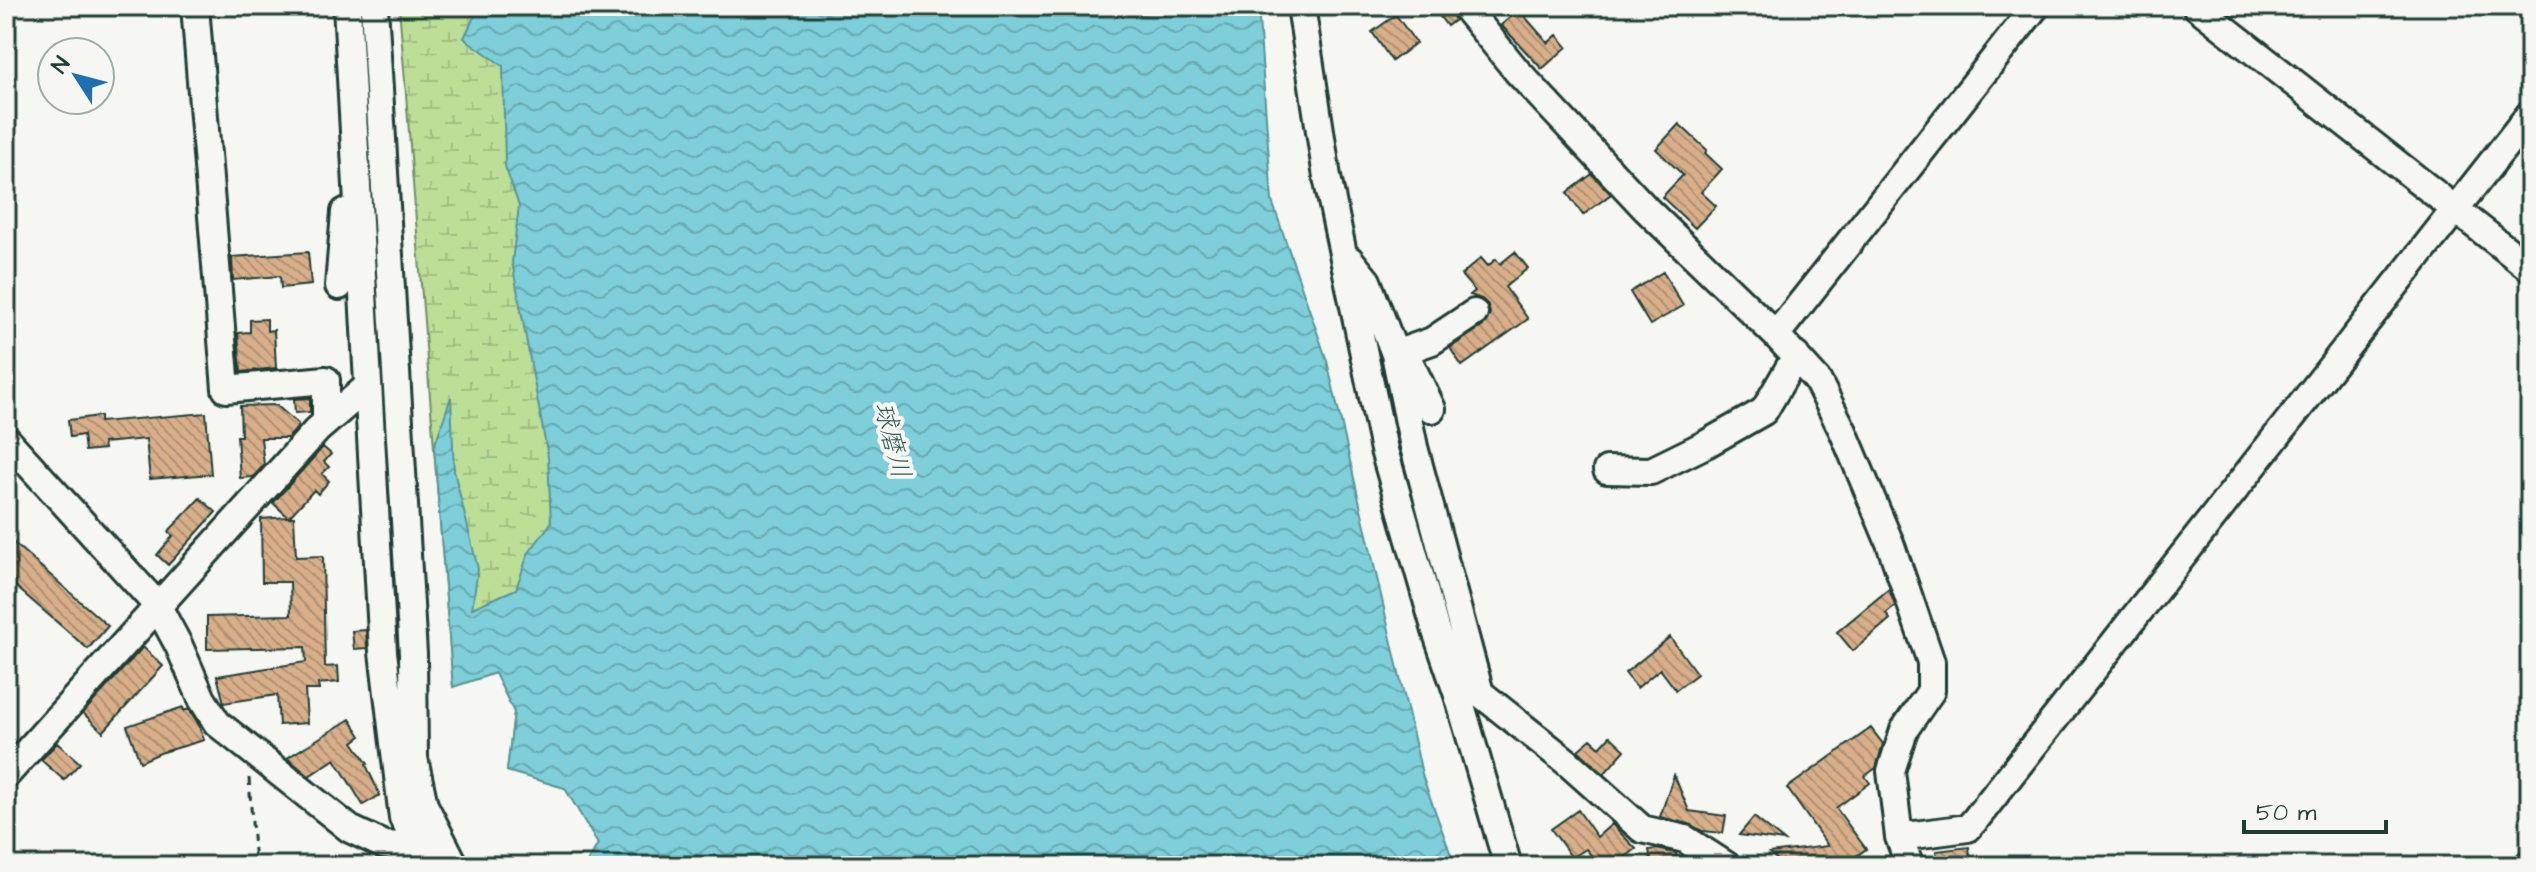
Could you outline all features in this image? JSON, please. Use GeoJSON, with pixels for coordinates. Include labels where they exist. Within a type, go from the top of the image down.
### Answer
{"type":"FeatureCollection","features":[{"type":"Feature","properties":{"kind":"street"},"geometry":{"type":"LineString","coordinates":[[195,6],[226,389],[326,380],[326,421]]}},
{"type":"Feature","properties":{"kind":"street"},"geometry":{"type":"LineString","coordinates":[[347,6],[383,652],[403,818],[444,860]]}},
{"type":"Feature","properties":{"kind":"street"},"geometry":{"type":"LineString","coordinates":[[374,6],[413,654],[414,758],[424,805],[444,860]]}},
{"type":"Feature","properties":{"kind":"street"},"geometry":{"type":"LineString","coordinates":[[1301,6],[1327,177],[1384,450],[1508,866]]}},
{"type":"Feature","properties":{"kind":"street"},"geometry":{"type":"LineString","coordinates":[[1464,6],[1517,71],[1646,209],[1776,335],[1817,380],[1843,431],[1890,543],[1931,662],[1931,691],[1904,730],[1891,771],[1899,837],[1910,866]]}},
{"type":"Feature","properties":{"kind":"street"},"geometry":{"type":"LineString","coordinates":[[1776,335],[2036,6]]}},
{"type":"Feature","properties":{"kind":"street"},"geometry":{"type":"LineString","coordinates":[[2196,6],[2530,268]]}},
{"type":"Feature","properties":{"kind":"street"},"geometry":{"type":"LineString","coordinates":[[1899,837],[1968,828],[1975,820],[2530,114]]}},
{"type":"Feature","properties":{"kind":"street"},"geometry":{"type":"LineString","coordinates":[[339,286],[347,190],[357,181]]}},
{"type":"Feature","properties":{"kind":"street"},"geometry":{"type":"LineString","coordinates":[[1343,251],[1367,281],[1400,352],[1432,409]]}},
{"type":"Feature","properties":{"kind":"street"},"geometry":{"type":"LineString","coordinates":[[1400,352],[1432,341],[1474,313]]}},
{"type":"Feature","properties":{"kind":"street"},"geometry":{"type":"LineString","coordinates":[[1400,352],[1414,447],[1480,693],[1567,762],[1642,829],[1685,839],[1727,866]]}},
{"type":"Feature","properties":{"kind":"street"},"geometry":{"type":"LineString","coordinates":[[1607,470],[1651,471],[1764,411],[1796,356]]}},
{"type":"Feature","properties":{"kind":"street"},"geometry":{"type":"LineString","coordinates":[[6,775],[326,421],[368,386]]}},
{"type":"Feature","properties":{"kind":"street"},"geometry":{"type":"LineString","coordinates":[[6,439],[157,605],[217,723],[350,829],[384,845],[444,860]]}},
{"type":"Feature","properties":{"kind":"path"},"geometry":{"type":"LineString","coordinates":[[250,751],[247,758],[255,866]]}},
{"type":"Feature","properties":{"kind":"green space"},"geometry":{"type":"Polygon","coordinates":[[[399,6],[585,6],[663,831],[585,866],[598,844],[565,788],[507,771],[514,712],[495,673],[453,687],[399,6]]]}},
{"type":"Feature","properties":{"kind":"water","name":"球磨川"},"geometry":{"type":"Polygon","coordinates":[[[479,6],[1258,6],[1272,201],[1327,361],[1423,778],[1455,866],[585,866],[598,844],[565,788],[507,771],[514,712],[495,673],[453,687],[434,447],[451,397],[454,471],[478,569],[472,608],[516,589],[528,554],[551,523],[548,457],[512,262],[519,206],[505,166],[503,66],[464,38],[479,6]]]}},
{"type":"Feature","properties":{"kind":"building"},"geometry":{"type":"Polygon","coordinates":[[[1432,6],[1448,6],[1455,20],[1447,26],[1432,6]]]}},
{"type":"Feature","properties":{"kind":"building"},"geometry":{"type":"Polygon","coordinates":[[[1519,10],[1548,43],[1557,35],[1567,47],[1542,69],[1501,25],[1519,10]]]}},
{"type":"Feature","properties":{"kind":"building"},"geometry":{"type":"Polygon","coordinates":[[[1396,15],[1416,43],[1392,61],[1372,32],[1396,15]]]}},
{"type":"Feature","properties":{"kind":"building"},"geometry":{"type":"Polygon","coordinates":[[[1679,124],[1722,169],[1701,192],[1716,206],[1695,228],[1662,197],[1683,175],[1656,149],[1679,124]]]}},
{"type":"Feature","properties":{"kind":"building"},"geometry":{"type":"Polygon","coordinates":[[[1592,174],[1611,194],[1583,215],[1567,193],[1592,174]]]}},
{"type":"Feature","properties":{"kind":"building"},"geometry":{"type":"Polygon","coordinates":[[[308,252],[311,285],[281,288],[280,276],[233,280],[232,257],[308,252]]]}},
{"type":"Feature","properties":{"kind":"building"},"geometry":{"type":"Polygon","coordinates":[[[1515,252],[1528,268],[1505,287],[1528,319],[1462,366],[1450,348],[1483,326],[1490,313],[1482,299],[1470,295],[1475,291],[1461,275],[1481,258],[1488,266],[1496,259],[1500,264],[1515,252]]]}},
{"type":"Feature","properties":{"kind":"building"},"geometry":{"type":"Polygon","coordinates":[[[1663,272],[1683,306],[1650,325],[1630,292],[1663,272]]]}},
{"type":"Feature","properties":{"kind":"building"},"geometry":{"type":"Polygon","coordinates":[[[267,319],[267,331],[274,330],[276,368],[241,372],[238,333],[250,332],[250,320],[267,319]]]}},
{"type":"Feature","properties":{"kind":"building"},"geometry":{"type":"Polygon","coordinates":[[[310,398],[310,412],[295,413],[294,399],[310,398]]]}},
{"type":"Feature","properties":{"kind":"building"},"geometry":{"type":"Polygon","coordinates":[[[276,405],[298,427],[288,438],[261,438],[264,465],[253,477],[240,478],[237,436],[241,436],[240,406],[276,405]]]}},
{"type":"Feature","properties":{"kind":"building"},"geometry":{"type":"Polygon","coordinates":[[[206,413],[211,474],[150,479],[146,439],[103,443],[104,449],[85,451],[83,435],[70,437],[68,420],[100,416],[100,422],[206,413]]]}},
{"type":"Feature","properties":{"kind":"building"},"geometry":{"type":"Polygon","coordinates":[[[323,447],[331,454],[324,462],[329,467],[322,474],[329,481],[318,494],[314,490],[289,517],[294,517],[296,557],[323,556],[325,667],[338,666],[339,682],[318,684],[319,690],[305,690],[307,723],[279,725],[277,695],[224,703],[217,676],[306,662],[305,647],[207,649],[207,617],[291,615],[290,582],[262,582],[261,519],[288,517],[273,503],[323,447]]]}},
{"type":"Feature","properties":{"kind":"building"},"geometry":{"type":"Polygon","coordinates":[[[200,498],[216,512],[168,565],[157,555],[173,536],[168,532],[200,498]]]}},
{"type":"Feature","properties":{"kind":"building"},"geometry":{"type":"Polygon","coordinates":[[[6,536],[108,626],[88,649],[6,578],[6,536]]]}},
{"type":"Feature","properties":{"kind":"building"},"geometry":{"type":"Polygon","coordinates":[[[1889,589],[1895,606],[1886,614],[1890,619],[1853,651],[1837,632],[1889,589]]]}},
{"type":"Feature","properties":{"kind":"building"},"geometry":{"type":"Polygon","coordinates":[[[366,630],[367,648],[354,649],[352,631],[366,630]]]}},
{"type":"Feature","properties":{"kind":"building"},"geometry":{"type":"Polygon","coordinates":[[[1670,637],[1697,674],[1676,690],[1660,669],[1637,688],[1625,673],[1670,637]]]}},
{"type":"Feature","properties":{"kind":"building"},"geometry":{"type":"Polygon","coordinates":[[[143,647],[163,666],[103,732],[83,713],[143,647]]]}},
{"type":"Feature","properties":{"kind":"building"},"geometry":{"type":"Polygon","coordinates":[[[183,707],[184,711],[189,709],[204,740],[140,762],[127,726],[183,707]]]}},
{"type":"Feature","properties":{"kind":"building"},"geometry":{"type":"Polygon","coordinates":[[[350,719],[361,736],[353,742],[368,764],[380,795],[363,805],[335,759],[309,776],[287,758],[350,719]]]}},
{"type":"Feature","properties":{"kind":"building"},"geometry":{"type":"Polygon","coordinates":[[[1871,728],[1883,744],[1876,768],[1865,776],[1870,783],[1836,808],[1866,849],[1843,866],[1785,866],[1769,853],[1828,846],[1787,788],[1871,728]]]}},
{"type":"Feature","properties":{"kind":"building"},"geometry":{"type":"Polygon","coordinates":[[[1610,736],[1625,750],[1604,774],[1578,750],[1591,739],[1600,747],[1610,736]]]}},
{"type":"Feature","properties":{"kind":"building"},"geometry":{"type":"Polygon","coordinates":[[[57,743],[80,763],[64,780],[41,760],[57,743]]]}},
{"type":"Feature","properties":{"kind":"building"},"geometry":{"type":"Polygon","coordinates":[[[1674,775],[1689,811],[1726,816],[1723,833],[1702,831],[1689,824],[1660,817],[1674,775]]]}},
{"type":"Feature","properties":{"kind":"building"},"geometry":{"type":"Polygon","coordinates":[[[1578,810],[1597,837],[1612,824],[1636,849],[1614,866],[1600,866],[1586,849],[1572,858],[1551,829],[1578,810]]]}},
{"type":"Feature","properties":{"kind":"building"},"geometry":{"type":"Polygon","coordinates":[[[1754,817],[1784,841],[1739,835],[1754,817]]]}},
{"type":"Feature","properties":{"kind":"building"},"geometry":{"type":"Polygon","coordinates":[[[1969,847],[1971,866],[1938,866],[1936,851],[1969,847]]]}},
{"type":"Feature","properties":{"kind":"building"},"geometry":{"type":"Polygon","coordinates":[[[1649,850],[1676,853],[1678,866],[1652,866],[1649,850]]]}}]}
